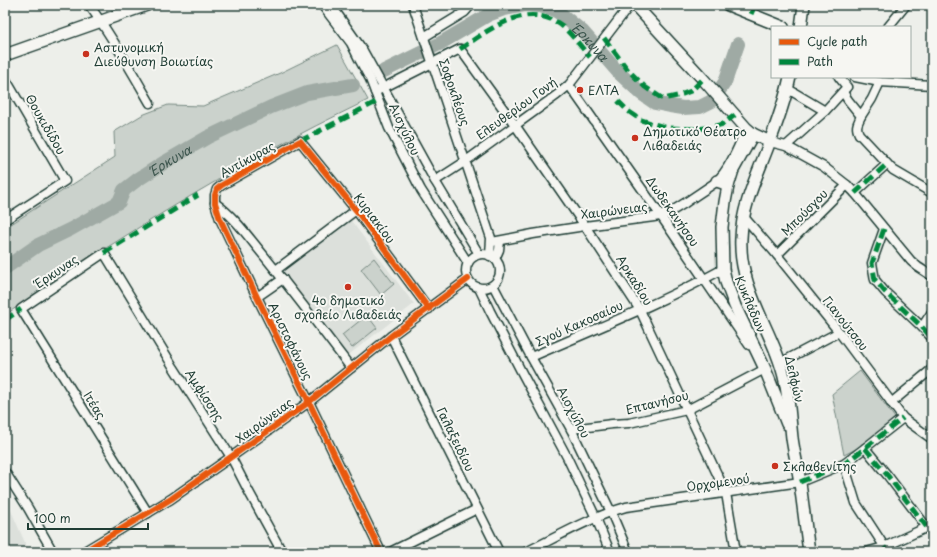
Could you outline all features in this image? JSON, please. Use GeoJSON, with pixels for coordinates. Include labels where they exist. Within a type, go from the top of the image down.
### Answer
{"type":"FeatureCollection","features":[{"type":"Feature","properties":{"kind":"main road"},"geometry":{"type":"LineString","coordinates":[[5,55],[147,5]]}},
{"type":"Feature","properties":{"kind":"main road"},"geometry":{"type":"LineString","coordinates":[[634,5],[703,79],[735,116],[750,131],[770,142]]}},
{"type":"Feature","properties":{"kind":"main road"},"geometry":{"type":"LineString","coordinates":[[728,5],[780,26]]}},
{"type":"Feature","properties":{"kind":"main road"},"geometry":{"type":"LineString","coordinates":[[801,26],[804,5]]}},
{"type":"Feature","properties":{"kind":"main road","name":"Δελφών"},"geometry":{"type":"LineString","coordinates":[[790,78],[788,89],[770,142],[749,195],[744,217],[740,255],[744,274],[780,363],[785,382],[809,552]]}},
{"type":"Feature","properties":{"kind":"main road","name":"Κυκλάδων"},"geometry":{"type":"LineString","coordinates":[[750,131],[733,170],[728,186],[722,227],[723,269],[735,306],[765,369]]}},
{"type":"Feature","properties":{"kind":"main road"},"geometry":{"type":"LineString","coordinates":[[717,181],[728,186]]}},
{"type":"Feature","properties":{"kind":"main road"},"geometry":{"type":"LineString","coordinates":[[765,369],[792,438]]}},
{"type":"Feature","properties":{"kind":"street"},"geometry":{"type":"LineString","coordinates":[[89,5],[123,57],[150,103]]}},
{"type":"Feature","properties":{"kind":"street","name":"Αισχύλου"},"geometry":{"type":"LineString","coordinates":[[322,5],[350,43],[365,69],[389,128],[421,190],[468,263]]}},
{"type":"Feature","properties":{"kind":"street","name":"Αισχύλου"},"geometry":{"type":"LineString","coordinates":[[331,5],[362,49],[435,181],[479,254]]}},
{"type":"Feature","properties":{"kind":"street","name":"Σοφοκλέους"},"geometry":{"type":"LineString","coordinates":[[413,5],[491,238],[492,257]]}},
{"type":"Feature","properties":{"kind":"street"},"geometry":{"type":"LineString","coordinates":[[424,39],[465,12],[471,5]]}},
{"type":"Feature","properties":{"kind":"street","name":"Ελευθερίου Γονή"},"geometry":{"type":"LineString","coordinates":[[435,181],[466,161],[569,85],[630,5]]}},
{"type":"Feature","properties":{"kind":"street"},"geometry":{"type":"LineString","coordinates":[[889,26],[906,5]]}},
{"type":"Feature","properties":{"kind":"street","name":"Αρκαδίου"},"geometry":{"type":"LineString","coordinates":[[433,63],[460,49],[585,226],[640,310],[726,493],[736,552]]}},
{"type":"Feature","properties":{"kind":"street"},"geometry":{"type":"LineString","coordinates":[[375,92],[433,63]]}},
{"type":"Feature","properties":{"kind":"street","name":"Θουκιδίδου"},"geometry":{"type":"LineString","coordinates":[[5,78],[65,181],[5,220]]}},
{"type":"Feature","properties":{"kind":"street"},"geometry":{"type":"LineString","coordinates":[[840,78],[848,100],[862,116]]}},
{"type":"Feature","properties":{"kind":"street"},"geometry":{"type":"LineString","coordinates":[[786,146],[824,111],[854,78]]}},
{"type":"Feature","properties":{"kind":"street"},"geometry":{"type":"LineString","coordinates":[[860,78],[880,82],[932,85]]}},
{"type":"Feature","properties":{"kind":"street"},"geometry":{"type":"LineString","coordinates":[[880,82],[857,125],[856,130],[893,170],[932,193]]}},
{"type":"Feature","properties":{"kind":"street","name":"Δωδεκανήσου"},"geometry":{"type":"LineString","coordinates":[[569,85],[749,345],[757,350]]}},
{"type":"Feature","properties":{"kind":"street"},"geometry":{"type":"LineString","coordinates":[[788,89],[824,111]]}},
{"type":"Feature","properties":{"kind":"street","name":"Χαιρώνειας"},"geometry":{"type":"LineString","coordinates":[[492,242],[667,214],[717,181],[750,131]]}},
{"type":"Feature","properties":{"kind":"street","name":"Αντίκυρας"},"geometry":{"type":"LineString","coordinates":[[215,203],[217,189],[222,185],[300,142]]}},
{"type":"Feature","properties":{"kind":"street","name":"Κυριακίου"},"geometry":{"type":"LineString","coordinates":[[300,142],[356,210],[429,309]]}},
{"type":"Feature","properties":{"kind":"street"},"geometry":{"type":"LineString","coordinates":[[770,142],[786,146],[824,167],[847,185],[918,268],[932,276]]}},
{"type":"Feature","properties":{"kind":"street"},"geometry":{"type":"LineString","coordinates":[[855,193],[886,164]]}},
{"type":"Feature","properties":{"kind":"street","name":"Μπούσγου"},"geometry":{"type":"LineString","coordinates":[[777,255],[847,185]]}},
{"type":"Feature","properties":{"kind":"street"},"geometry":{"type":"LineString","coordinates":[[215,203],[225,210],[237,223],[276,270],[351,368]]}},
{"type":"Feature","properties":{"kind":"street","name":"Αριστοφάνους"},"geometry":{"type":"LineString","coordinates":[[215,203],[220,219],[257,297],[381,552]]}},
{"type":"Feature","properties":{"kind":"street","name":"Κυριακίου"},"geometry":{"type":"LineString","coordinates":[[276,270],[356,210]]}},
{"type":"Feature","properties":{"kind":"street","name":"Γιανούτσου"},"geometry":{"type":"LineString","coordinates":[[744,217],[777,255],[838,332],[903,418],[932,439]]}},
{"type":"Feature","properties":{"kind":"street"},"geometry":{"type":"LineString","coordinates":[[884,228],[872,263],[875,280],[885,292],[932,338]]}},
{"type":"Feature","properties":{"kind":"street"},"geometry":{"type":"LineString","coordinates":[[492,257],[499,250],[500,241]]}},
{"type":"Feature","properties":{"kind":"street","name":"Έρκυνας"},"geometry":{"type":"LineString","coordinates":[[21,309],[104,253]]}},
{"type":"Feature","properties":{"kind":"street","name":"Αμφίσσης"},"geometry":{"type":"LineString","coordinates":[[104,253],[174,368],[231,457],[282,552]]}},
{"type":"Feature","properties":{"kind":"street"},"geometry":{"type":"LineString","coordinates":[[479,254],[487,254],[499,264],[500,272],[498,279],[493,285],[487,288],[479,288],[473,285],[466,274],[468,263],[479,254]]}},
{"type":"Feature","properties":{"kind":"street","name":"Σγού Κακοσαίου"},"geometry":{"type":"LineString","coordinates":[[531,357],[640,310],[723,269]]}},
{"type":"Feature","properties":{"kind":"street"},"geometry":{"type":"LineString","coordinates":[[257,297],[283,279]]}},
{"type":"Feature","properties":{"kind":"street","name":"Χαιρώνειας"},"geometry":{"type":"LineString","coordinates":[[83,552],[171,499],[309,402],[391,336],[468,279]]}},
{"type":"Feature","properties":{"kind":"street","name":"Αισχύλου"},"geometry":{"type":"LineString","coordinates":[[493,285],[571,430],[611,512],[628,552]]}},
{"type":"Feature","properties":{"kind":"street"},"geometry":{"type":"LineString","coordinates":[[479,288],[522,374],[568,457],[610,552]]}},
{"type":"Feature","properties":{"kind":"street","name":"Ιτέας"},"geometry":{"type":"LineString","coordinates":[[21,309],[148,513]]}},
{"type":"Feature","properties":{"kind":"street"},"geometry":{"type":"LineString","coordinates":[[922,327],[932,312]]}},
{"type":"Feature","properties":{"kind":"street"},"geometry":{"type":"LineString","coordinates":[[780,363],[838,332]]}},
{"type":"Feature","properties":{"kind":"street","name":"Γαλαξειδίου"},"geometry":{"type":"LineString","coordinates":[[391,336],[499,552]]}},
{"type":"Feature","properties":{"kind":"street","name":"Επτανήσου"},"geometry":{"type":"LineString","coordinates":[[571,430],[629,423],[687,410],[765,369]]}},
{"type":"Feature","properties":{"kind":"street"},"geometry":{"type":"LineString","coordinates":[[891,403],[932,369]]}},
{"type":"Feature","properties":{"kind":"street","name":"Ορχομενού"},"geometry":{"type":"LineString","coordinates":[[526,552],[596,518],[626,507],[800,482],[844,464],[903,418]]}},
{"type":"Feature","properties":{"kind":"street"},"geometry":{"type":"LineString","coordinates":[[865,448],[930,529],[886,549],[866,552]]}},
{"type":"Feature","properties":{"kind":"street"},"geometry":{"type":"LineString","coordinates":[[844,464],[856,503],[886,549]]}},
{"type":"Feature","properties":{"kind":"street"},"geometry":{"type":"LineString","coordinates":[[5,472],[28,508],[53,552]]}},
{"type":"Feature","properties":{"kind":"street"},"geometry":{"type":"LineString","coordinates":[[390,552],[477,509]]}},
{"type":"Feature","properties":{"kind":"shaded area"},"geometry":{"type":"Polygon","coordinates":[[[337,45],[368,100],[278,146],[199,191],[101,251],[5,315],[5,228],[115,157],[114,132],[142,115],[168,105],[203,106],[280,73],[337,45]]]}},
{"type":"Feature","properties":{"kind":"shaded area","name":"4ο δημοτικό σχολείο Λιβαδειάς"},"geometry":{"type":"Polygon","coordinates":[[[349,218],[414,304],[346,357],[281,271],[349,218]]]}},
{"type":"Feature","properties":{"kind":"shaded area"},"geometry":{"type":"Polygon","coordinates":[[[374,258],[394,284],[381,295],[361,269],[374,258]]]}},
{"type":"Feature","properties":{"kind":"shaded area"},"geometry":{"type":"Polygon","coordinates":[[[367,315],[377,328],[352,348],[342,335],[367,315]]]}},
{"type":"Feature","properties":{"kind":"shaded area"},"geometry":{"type":"Polygon","coordinates":[[[860,371],[895,418],[866,444],[844,455],[832,394],[860,371]]]}},
{"type":"Feature","properties":{"kind":"shaded area"},"geometry":{"type":"Polygon","coordinates":[[[5,497],[6,499],[29,552],[5,552],[5,497]]]}},
{"type":"Feature","properties":{"kind":"waterway","name":"Έρκυνα"},"geometry":{"type":"LineString","coordinates":[[384,71],[439,44],[488,15],[504,9],[525,5],[539,6],[553,9],[583,32],[618,72],[642,94],[655,103],[683,108],[700,107],[712,101],[725,82],[738,44]]}},
{"type":"Feature","properties":{"kind":"waterway","name":"Έρκυνα"},"geometry":{"type":"LineString","coordinates":[[5,268],[38,245],[71,229],[119,202],[124,190],[137,180],[208,137],[271,107],[307,93],[353,85]]}},
{"type":"Feature","properties":{"kind":"marked path"},"geometry":{"type":"LineString","coordinates":[[751,14],[755,5]]}},
{"type":"Feature","properties":{"kind":"marked path"},"geometry":{"type":"LineString","coordinates":[[460,49],[495,26],[508,20],[535,16],[548,18],[561,25],[573,36],[590,57]]}},
{"type":"Feature","properties":{"kind":"marked path"},"geometry":{"type":"LineString","coordinates":[[604,38],[628,70],[645,87],[663,99],[691,91],[703,79]]}},
{"type":"Feature","properties":{"kind":"marked path"},"geometry":{"type":"LineString","coordinates":[[300,141],[378,101]]}},
{"type":"Feature","properties":{"kind":"marked path"},"geometry":{"type":"LineString","coordinates":[[618,101],[628,111],[641,120],[668,128],[698,129],[712,127],[723,124],[735,115]]}},
{"type":"Feature","properties":{"kind":"marked path"},"geometry":{"type":"LineString","coordinates":[[855,193],[887,164]]}},
{"type":"Feature","properties":{"kind":"marked path"},"geometry":{"type":"LineString","coordinates":[[104,253],[198,195]]}},
{"type":"Feature","properties":{"kind":"marked path"},"geometry":{"type":"LineString","coordinates":[[884,229],[872,263],[875,280],[885,292],[932,338]]}},
{"type":"Feature","properties":{"kind":"marked path"},"geometry":{"type":"LineString","coordinates":[[5,320],[21,309]]}},
{"type":"Feature","properties":{"kind":"marked path"},"geometry":{"type":"LineString","coordinates":[[800,482],[844,464],[903,418]]}},
{"type":"Feature","properties":{"kind":"marked path"},"geometry":{"type":"LineString","coordinates":[[865,448],[932,534]]}},
{"type":"Feature","properties":{"kind":"marked path"},"geometry":{"type":"LineString","coordinates":[[884,547],[888,552]]}},
{"type":"Feature","properties":{"kind":"cycle path"},"geometry":{"type":"LineString","coordinates":[[381,552],[220,219],[215,203],[217,189],[300,141],[356,210],[429,309]]}},
{"type":"Feature","properties":{"kind":"cycle path"},"geometry":{"type":"LineString","coordinates":[[83,552],[171,499],[309,402],[391,336],[468,279]]}},
{"type":"Feature","properties":{"kind":"place","name":"Αστυνομική Διεύθυνση Βοιωτίας"},"geometry":{"type":"Point","coordinates":[86,54]}},
{"type":"Feature","properties":{"kind":"place","name":"ΕΛΤΑ"},"geometry":{"type":"Point","coordinates":[580,90]}},
{"type":"Feature","properties":{"kind":"place","name":"Δημοτικό Θέατρο Λιβαδειάς"},"geometry":{"type":"Point","coordinates":[635,138]}},
{"type":"Feature","properties":{"kind":"place","name":"4ο δημοτικό σχολείο Λιβαδειάς"},"geometry":{"type":"Point","coordinates":[348,287]}},
{"type":"Feature","properties":{"kind":"place","name":"Σκλαβενίτης"},"geometry":{"type":"Point","coordinates":[775,466]}}]}
